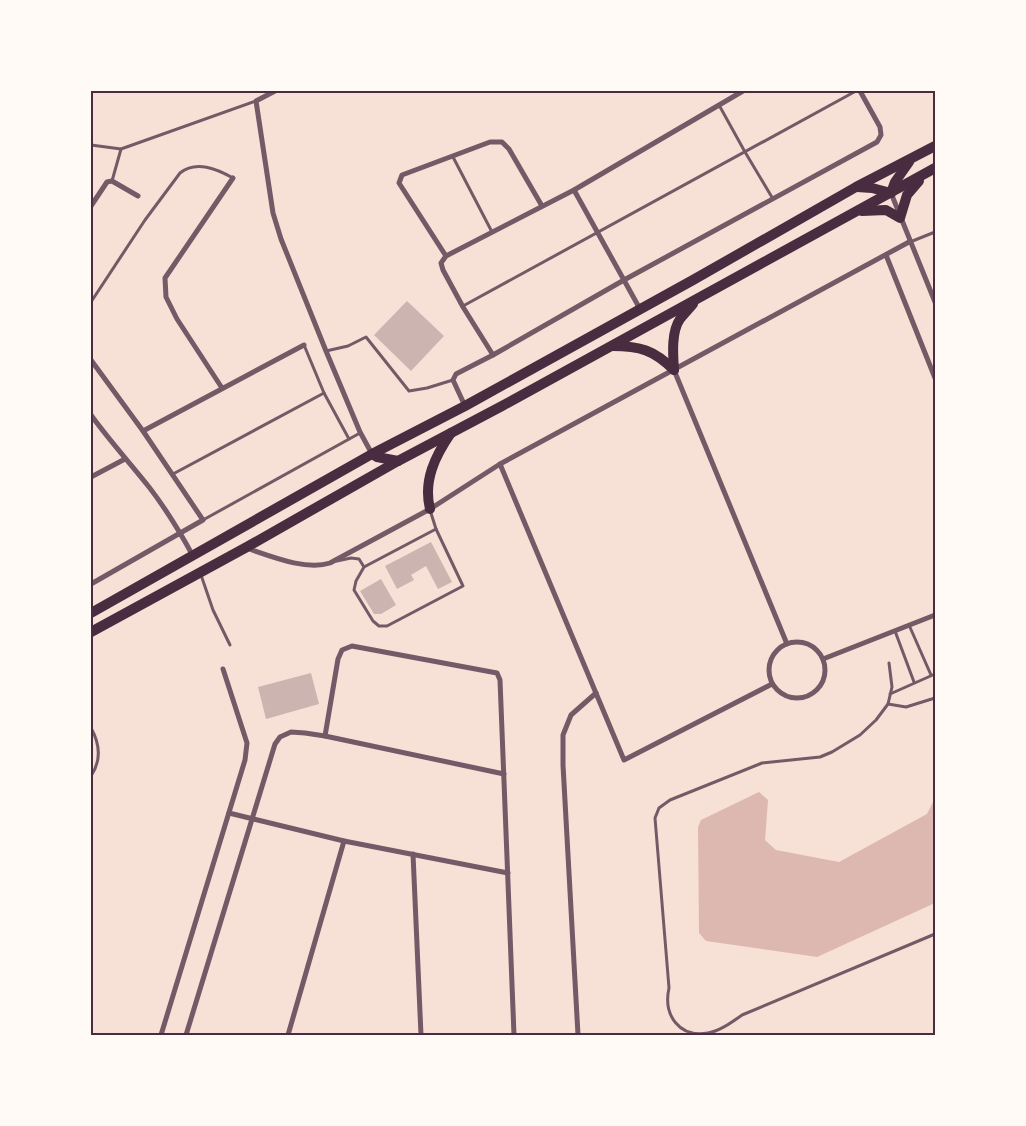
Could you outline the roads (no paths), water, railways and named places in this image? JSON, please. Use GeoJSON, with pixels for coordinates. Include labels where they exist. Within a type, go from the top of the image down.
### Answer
{"type":"FeatureCollection","features":[{"type":"Feature","properties":{"kind":"highway"},"geometry":{"type":"LineString","coordinates":[[91,613],[372,454],[465,406],[856,187],[935,146]]}},
{"type":"Feature","properties":{"kind":"highway"},"geometry":{"type":"LineString","coordinates":[[891,193],[895,182],[911,158]]}},
{"type":"Feature","properties":{"kind":"highway"},"geometry":{"type":"LineString","coordinates":[[91,632],[245,548],[398,461],[931,170]]}},
{"type":"Feature","properties":{"kind":"highway"},"geometry":{"type":"LineString","coordinates":[[856,212],[886,210],[900,218],[906,195],[931,170]]}},
{"type":"Feature","properties":{"kind":"highway"},"geometry":{"type":"LineString","coordinates":[[856,187],[872,188],[891,193]]}},
{"type":"Feature","properties":{"kind":"highway"},"geometry":{"type":"LineString","coordinates":[[674,370],[674,346],[678,321],[697,299]]}},
{"type":"Feature","properties":{"kind":"highway"},"geometry":{"type":"LineString","coordinates":[[640,309],[656,313],[672,313]]}},
{"type":"Feature","properties":{"kind":"highway"},"geometry":{"type":"LineString","coordinates":[[633,334],[638,325],[640,309]]}},
{"type":"Feature","properties":{"kind":"highway"},"geometry":{"type":"LineString","coordinates":[[611,346],[644,349],[657,355],[674,370]]}},
{"type":"Feature","properties":{"kind":"highway"},"geometry":{"type":"LineString","coordinates":[[430,509],[426,496],[435,458],[452,432]]}},
{"type":"Feature","properties":{"kind":"highway"},"geometry":{"type":"LineString","coordinates":[[372,454],[398,461]]}},
{"type":"Feature","properties":{"kind":"highway"},"geometry":{"type":"LineString","coordinates":[[370,477],[373,467],[372,454]]}},
{"type":"Feature","properties":{"kind":"highway"},"geometry":{"type":"LineString","coordinates":[[193,556],[205,562],[216,563]]}},
{"type":"Feature","properties":{"kind":"highway"},"geometry":{"type":"LineString","coordinates":[[185,581],[190,578],[192,572],[193,556]]}},
{"type":"Feature","properties":{"kind":"street"},"geometry":{"type":"LineString","coordinates":[[275,91],[256,101],[273,213],[281,239],[326,351],[360,432],[372,454]]}},
{"type":"Feature","properties":{"kind":"street"},"geometry":{"type":"LineString","coordinates":[[493,355],[443,270],[441,263],[446,256],[574,190],[742,91]]}},
{"type":"Feature","properties":{"kind":"street"},"geometry":{"type":"LineString","coordinates":[[465,406],[454,380],[456,374],[876,142],[881,135],[880,127],[858,91]]}},
{"type":"Feature","properties":{"kind":"street"},"geometry":{"type":"LineString","coordinates":[[446,256],[399,183],[402,176],[490,142],[502,142],[542,206]]}},
{"type":"Feature","properties":{"kind":"street"},"geometry":{"type":"LineString","coordinates":[[222,388],[177,319],[166,297],[166,278],[233,178]]}},
{"type":"Feature","properties":{"kind":"street"},"geometry":{"type":"LineString","coordinates":[[91,206],[107,182],[112,181],[138,196]]}},
{"type":"Feature","properties":{"kind":"street"},"geometry":{"type":"LineString","coordinates":[[574,190],[640,309]]}},
{"type":"Feature","properties":{"kind":"street"},"geometry":{"type":"LineString","coordinates":[[891,193],[909,242],[935,302]]}},
{"type":"Feature","properties":{"kind":"street"},"geometry":{"type":"LineString","coordinates":[[245,548],[305,564],[320,566],[330,563],[430,509],[500,464],[909,242]]}},
{"type":"Feature","properties":{"kind":"street"},"geometry":{"type":"LineString","coordinates":[[886,255],[935,378]]}},
{"type":"Feature","properties":{"kind":"street"},"geometry":{"type":"LineString","coordinates":[[143,431],[304,345]]}},
{"type":"Feature","properties":{"kind":"street"},"geometry":{"type":"LineString","coordinates":[[91,360],[143,431],[203,520],[91,584]]}},
{"type":"Feature","properties":{"kind":"street"},"geometry":{"type":"LineString","coordinates":[[674,370],[787,644]]}},
{"type":"Feature","properties":{"kind":"street"},"geometry":{"type":"LineString","coordinates":[[91,415],[150,488],[181,534],[193,556]]}},
{"type":"Feature","properties":{"kind":"street"},"geometry":{"type":"LineString","coordinates":[[91,477],[125,459]]}},
{"type":"Feature","properties":{"kind":"street"},"geometry":{"type":"LineString","coordinates":[[500,464],[624,760],[772,684]]}},
{"type":"Feature","properties":{"kind":"street"},"geometry":{"type":"LineString","coordinates":[[823,659],[935,615]]}},
{"type":"Feature","properties":{"kind":"street"},"geometry":{"type":"LineString","coordinates":[[795,642],[812,646],[823,659],[825,668],[824,678],[814,693],[805,698],[795,699],[786,697],[778,692],[772,684],[769,675],[769,665],[772,656],[778,648],[787,644],[795,642]]}},
{"type":"Feature","properties":{"kind":"street"},"geometry":{"type":"LineString","coordinates":[[325,736],[338,659],[342,650],[352,646],[497,673],[500,680],[514,1035]]}},
{"type":"Feature","properties":{"kind":"street"},"geometry":{"type":"LineString","coordinates":[[161,1035],[245,760],[247,743],[223,670]]}},
{"type":"Feature","properties":{"kind":"street"},"geometry":{"type":"LineString","coordinates":[[578,1035],[563,765],[564,735],[570,715],[596,693]]}},
{"type":"Feature","properties":{"kind":"street"},"geometry":{"type":"LineString","coordinates":[[186,1035],[250,819],[275,744],[280,737],[291,732],[325,736],[504,774]]}},
{"type":"Feature","properties":{"kind":"street"},"geometry":{"type":"LineString","coordinates":[[229,813],[344,841],[508,873]]}},
{"type":"Feature","properties":{"kind":"street"},"geometry":{"type":"LineString","coordinates":[[288,1035],[344,841]]}},
{"type":"Feature","properties":{"kind":"street"},"geometry":{"type":"LineString","coordinates":[[413,854],[422,1035]]}},
{"type":"Feature","properties":{"kind":"lane"},"geometry":{"type":"LineString","coordinates":[[463,306],[858,91]]}},
{"type":"Feature","properties":{"kind":"lane"},"geometry":{"type":"LineString","coordinates":[[91,145],[121,150],[256,101]]}},
{"type":"Feature","properties":{"kind":"lane"},"geometry":{"type":"LineString","coordinates":[[719,105],[773,199]]}},
{"type":"Feature","properties":{"kind":"lane"},"geometry":{"type":"LineString","coordinates":[[112,181],[121,150]]}},
{"type":"Feature","properties":{"kind":"lane"},"geometry":{"type":"LineString","coordinates":[[453,157],[492,232]]}},
{"type":"Feature","properties":{"kind":"lane"},"geometry":{"type":"LineString","coordinates":[[91,302],[145,220],[185,169],[196,166],[216,169],[233,178]]}},
{"type":"Feature","properties":{"kind":"lane"},"geometry":{"type":"LineString","coordinates":[[909,242],[935,232]]}},
{"type":"Feature","properties":{"kind":"lane"},"geometry":{"type":"LineString","coordinates":[[326,351],[348,346],[366,337],[409,391],[454,380]]}},
{"type":"Feature","properties":{"kind":"lane"},"geometry":{"type":"LineString","coordinates":[[304,345],[324,393],[349,439]]}},
{"type":"Feature","properties":{"kind":"lane"},"geometry":{"type":"LineString","coordinates":[[173,474],[324,393]]}},
{"type":"Feature","properties":{"kind":"lane"},"geometry":{"type":"LineString","coordinates":[[203,520],[360,432]]}},
{"type":"Feature","properties":{"kind":"lane"},"geometry":{"type":"LineString","coordinates":[[430,509],[436,529],[463,586],[387,626],[379,626],[373,621],[354,590],[364,567],[436,529]]}},
{"type":"Feature","properties":{"kind":"lane"},"geometry":{"type":"LineString","coordinates":[[330,563],[351,558],[359,559],[364,567]]}},
{"type":"Feature","properties":{"kind":"lane"},"geometry":{"type":"LineString","coordinates":[[200,572],[212,610],[230,645]]}},
{"type":"Feature","properties":{"kind":"lane"},"geometry":{"type":"LineString","coordinates":[[890,694],[933,674],[909,625]]}},
{"type":"Feature","properties":{"kind":"lane"},"geometry":{"type":"LineString","coordinates":[[895,630],[914,682]]}},
{"type":"Feature","properties":{"kind":"lane"},"geometry":{"type":"LineString","coordinates":[[889,663],[892,676],[888,704],[876,720],[860,735],[832,752],[820,756],[804,760],[762,763],[670,800],[659,808],[655,818],[669,988],[666,1000],[669,1014],[678,1026],[694,1034],[710,1033],[742,1015],[935,934]]}},
{"type":"Feature","properties":{"kind":"lane"},"geometry":{"type":"LineString","coordinates":[[888,704],[906,707],[935,698]]}},
{"type":"Feature","properties":{"kind":"lane"},"geometry":{"type":"LineString","coordinates":[[91,728],[97,740],[98,766],[91,776]]}}]}
